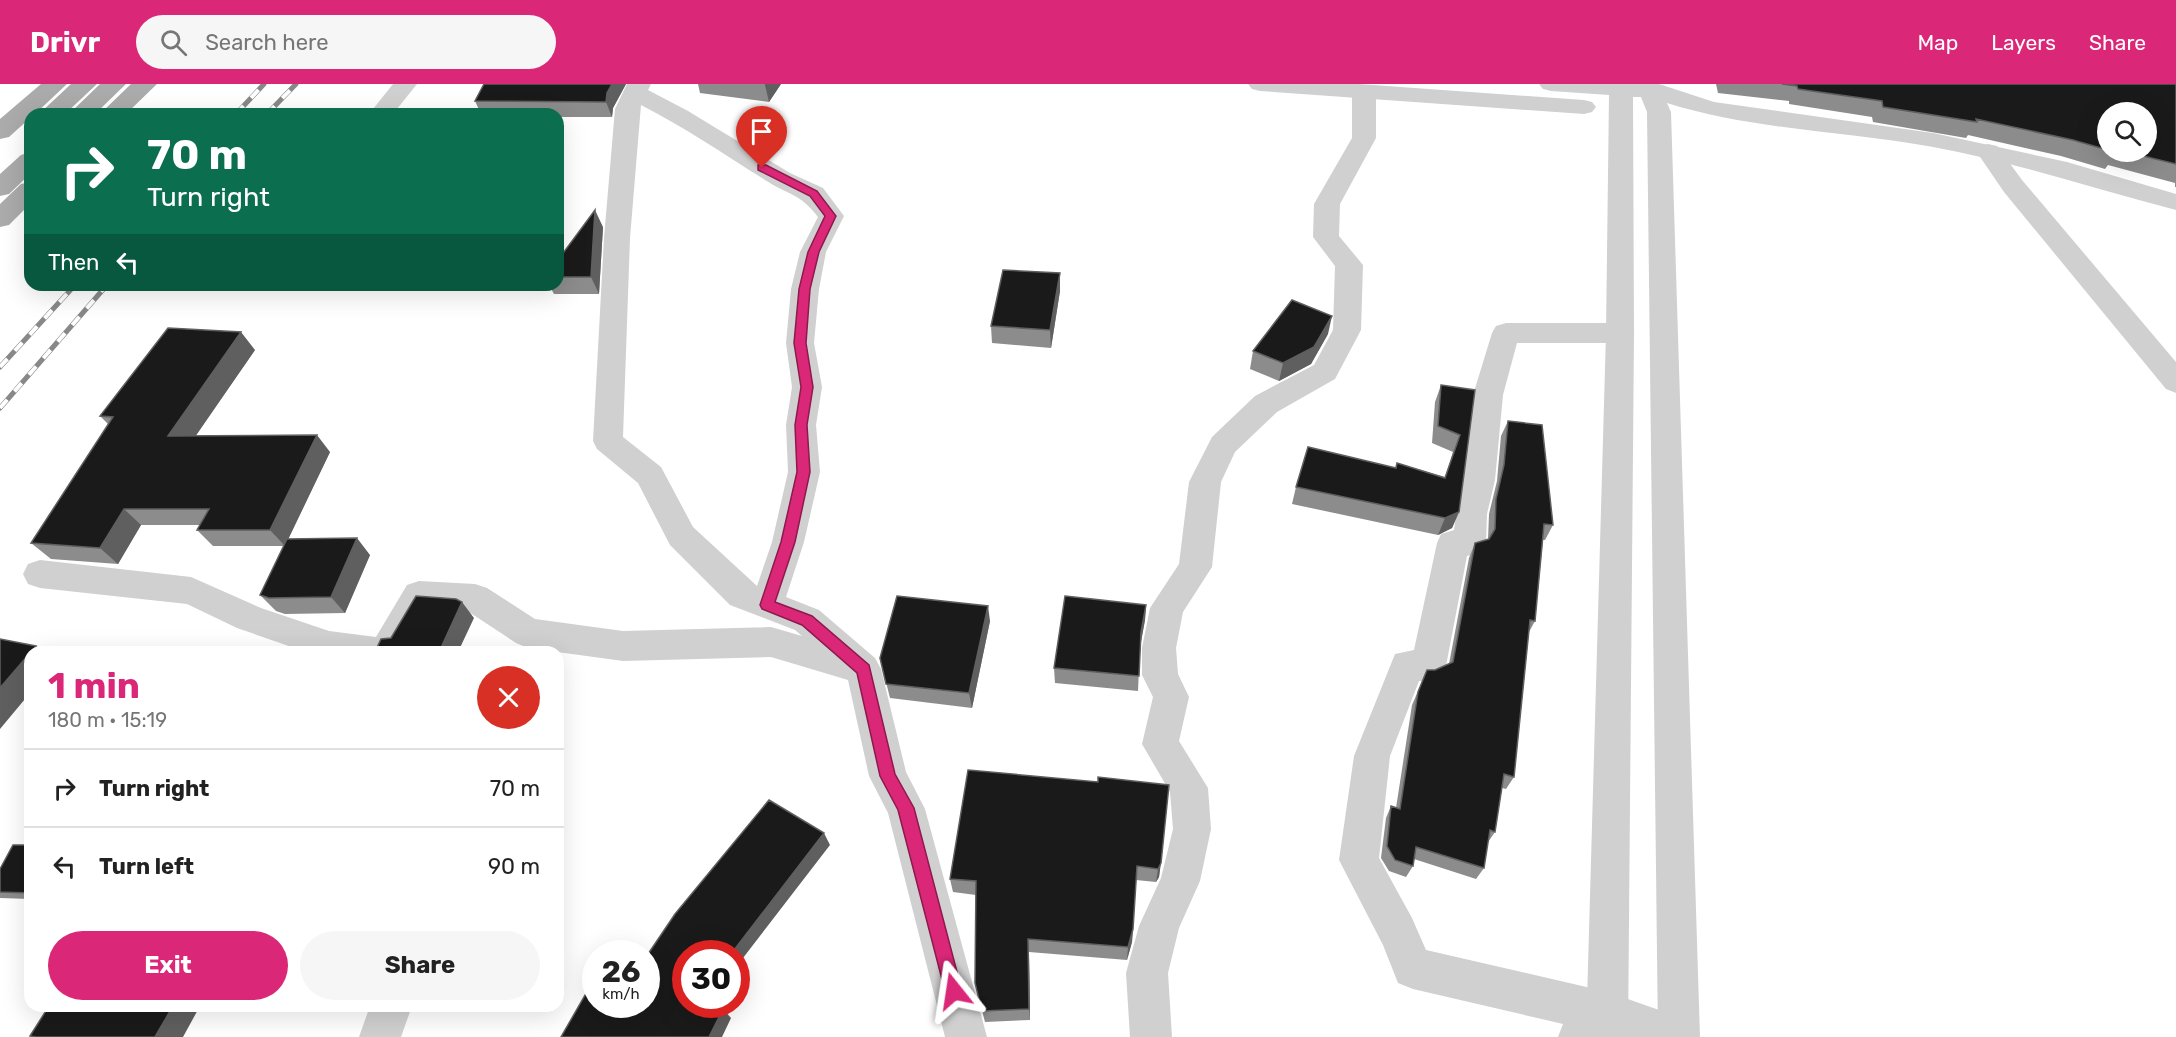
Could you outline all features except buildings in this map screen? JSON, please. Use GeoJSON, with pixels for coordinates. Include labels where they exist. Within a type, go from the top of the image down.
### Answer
{"type":"FeatureCollection","features":[{"type":"Feature","properties":{"kind":"main road"},"geometry":{"type":"LineString","coordinates":[[28,108],[55,84]]}},
{"type":"Feature","properties":{"kind":"main road"},"geometry":{"type":"LineString","coordinates":[[58,108],[85,84]]}},
{"type":"Feature","properties":{"kind":"main road"},"geometry":{"type":"LineString","coordinates":[[88,108],[114,84]]}},
{"type":"Feature","properties":{"kind":"main road"},"geometry":{"type":"LineString","coordinates":[[119,108],[145,84]]}},
{"type":"Feature","properties":{"kind":"main road"},"geometry":{"type":"LineString","coordinates":[[0,132],[24,111]]}},
{"type":"Feature","properties":{"kind":"main road"},"geometry":{"type":"LineString","coordinates":[[0,159],[24,138]]}},
{"type":"Feature","properties":{"kind":"main road"},"geometry":{"type":"LineString","coordinates":[[0,188],[24,166]]}},
{"type":"Feature","properties":{"kind":"main road"},"geometry":{"type":"LineString","coordinates":[[0,219],[24,196]]}},
{"type":"Feature","properties":{"kind":"street"},"geometry":{"type":"LineString","coordinates":[[386,108],[405,84]]}},
{"type":"Feature","properties":{"kind":"street"},"geometry":{"type":"LineString","coordinates":[[1260,84],[1364,92],[1638,95]]}},
{"type":"Feature","properties":{"kind":"street"},"geometry":{"type":"LineString","coordinates":[[1551,84],[1638,95],[1711,109],[1880,131],[1988,151],[2176,202]]}},
{"type":"Feature","properties":{"kind":"street"},"geometry":{"type":"LineString","coordinates":[[767,605],[788,542],[804,472],[801,425],[807,387],[800,343],[804,289],[813,252],[831,216],[814,194],[781,179],[638,89],[627,109],[616,238],[608,441],[650,475],[681,536],[742,595],[767,605],[807,620],[864,669],[888,776],[906,808],[966,1037]]}},
{"type":"Feature","properties":{"kind":"street"},"geometry":{"type":"LineString","coordinates":[[1151,1037],[1147,973],[1159,926],[1180,880],[1192,829],[1189,788],[1160,744],[1171,697],[1160,675],[1159,648],[1167,608],[1194,567],[1205,482],[1223,445],[1266,404],[1325,372],[1347,330],[1349,265],[1326,237],[1327,204],[1364,138],[1364,92]]}},
{"type":"Feature","properties":{"kind":"street"},"geometry":{"type":"LineString","coordinates":[[1598,1029],[1620,333],[1638,95]]}},
{"type":"Feature","properties":{"kind":"street"},"geometry":{"type":"LineString","coordinates":[[1620,333],[1506,333],[1488,395],[1479,480],[1471,514],[1470,543],[1453,543],[1428,666],[1407,665],[1372,756],[1359,861],[1398,932],[1413,968],[1598,1029],[1679,1037],[1638,95]]}},
{"type":"Feature","properties":{"kind":"street"},"geometry":{"type":"LineString","coordinates":[[1988,151],[2013,186],[2176,382]]}},
{"type":"Feature","properties":{"kind":"street"},"geometry":{"type":"LineString","coordinates":[[40,574],[191,591],[249,618],[329,646]]}},
{"type":"Feature","properties":{"kind":"street"},"geometry":{"type":"LineString","coordinates":[[389,646],[419,595],[476,598],[528,633],[623,646],[771,642],[864,669]]}},
{"type":"Feature","properties":{"kind":"street"},"geometry":{"type":"LineString","coordinates":[[380,1037],[389,1012]]}},
{"type":"Feature","properties":{"kind":"railway"},"geometry":{"type":"LineString","coordinates":[[242,108],[264,84]]}},
{"type":"Feature","properties":{"kind":"railway"},"geometry":{"type":"LineString","coordinates":[[273,108],[296,84]]}},
{"type":"Feature","properties":{"kind":"railway"},"geometry":{"type":"LineString","coordinates":[[0,367],[70,291]]}},
{"type":"Feature","properties":{"kind":"railway"},"geometry":{"type":"LineString","coordinates":[[0,408],[102,291]]}},
{"type":"Feature","properties":{"kind":"route"},"geometry":{"type":"LineString","coordinates":[[762,168],[814,194],[831,216],[813,252],[804,289],[800,343],[807,387],[801,425],[804,472],[788,542],[767,605],[807,620],[864,669],[888,776],[906,808],[954,991]]}}]}
